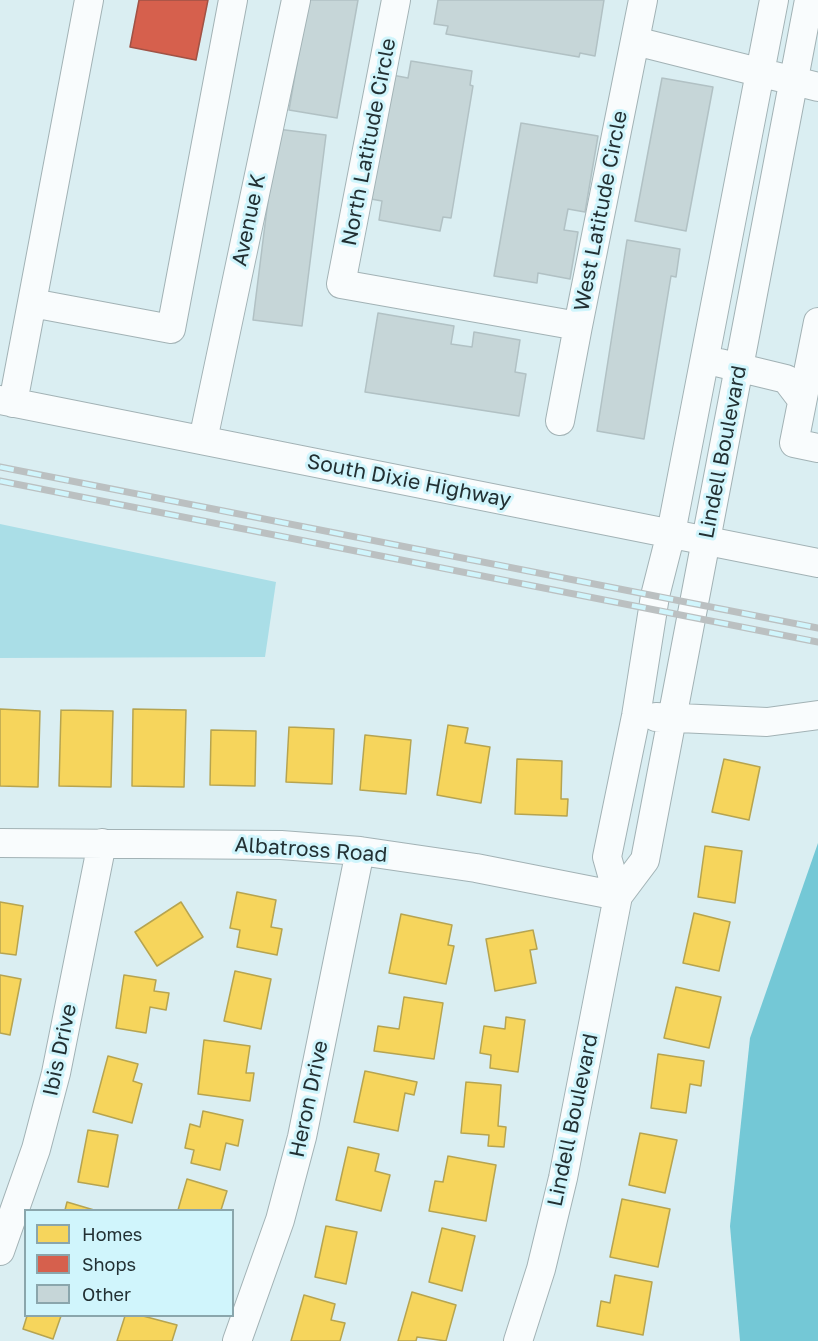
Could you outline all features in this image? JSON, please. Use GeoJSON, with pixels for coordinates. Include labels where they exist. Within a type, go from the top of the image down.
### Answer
{"type":"FeatureCollection","features":[{"type":"Feature","properties":{"kind":"street"},"geometry":{"type":"LineString","coordinates":[[6,402],[32,303],[89,0]]}},
{"type":"Feature","properties":{"kind":"street"},"geometry":{"type":"LineString","coordinates":[[32,303],[171,329],[233,0]]}},
{"type":"Feature","properties":{"kind":"street","name":"Avenue K"},"geometry":{"type":"LineString","coordinates":[[203,441],[296,0]]}},
{"type":"Feature","properties":{"kind":"street","name":"North Latitude Circle"},"geometry":{"type":"LineString","coordinates":[[341,284],[396,0]]}},
{"type":"Feature","properties":{"kind":"street","name":"West Latitude Circle"},"geometry":{"type":"LineString","coordinates":[[341,284],[578,326],[643,0]]}},
{"type":"Feature","properties":{"kind":"street","name":"Lindell Boulevard"},"geometry":{"type":"LineString","coordinates":[[618,897],[607,857],[636,717],[655,596],[671,533],[774,0]]}},
{"type":"Feature","properties":{"kind":"street","name":"Lindell Boulevard"},"geometry":{"type":"LineString","coordinates":[[518,1341],[540,1269],[563,1178],[618,897],[645,860],[739,367],[806,85],[809,0]]}},
{"type":"Feature","properties":{"kind":"street"},"geometry":{"type":"LineString","coordinates":[[635,41],[806,85]]}},
{"type":"Feature","properties":{"kind":"street"},"geometry":{"type":"LineString","coordinates":[[818,322],[794,443],[818,448]]}},
{"type":"Feature","properties":{"kind":"street"},"geometry":{"type":"LineString","coordinates":[[560,421],[578,326]]}},
{"type":"Feature","properties":{"kind":"street"},"geometry":{"type":"LineString","coordinates":[[704,360],[786,380],[802,400]]}},
{"type":"Feature","properties":{"kind":"street","name":"South Dixie Highway"},"geometry":{"type":"LineString","coordinates":[[6,402],[818,563]]}},
{"type":"Feature","properties":{"kind":"street"},"geometry":{"type":"LineString","coordinates":[[636,717],[766,722],[818,715]]}},
{"type":"Feature","properties":{"kind":"street","name":"Albatross Road"},"geometry":{"type":"LineString","coordinates":[[0,843],[281,845],[360,851],[476,868],[618,897]]}},
{"type":"Feature","properties":{"kind":"street","name":"Ibis Drive"},"geometry":{"type":"LineString","coordinates":[[0,1251],[36,1149],[56,1073],[102,843]]}},
{"type":"Feature","properties":{"kind":"street","name":"Heron Drive"},"geometry":{"type":"LineString","coordinates":[[237,1341],[280,1220],[302,1137],[360,851]]}},
{"type":"Feature","properties":{"kind":"shaded area"},"geometry":{"type":"Polygon","coordinates":[[[0,524],[276,582],[265,657],[0,658],[0,524]]]}},
{"type":"Feature","properties":{"kind":"shaded area"},"geometry":{"type":"Polygon","coordinates":[[[818,843],[818,1341],[740,1341],[730,1226],[750,1038],[818,843]]]}},
{"type":"Feature","properties":{"kind":"building: Homes"},"geometry":{"type":"Polygon","coordinates":[[[0,709],[40,711],[38,787],[0,786],[0,709]]]}},
{"type":"Feature","properties":{"kind":"building: Homes"},"geometry":{"type":"Polygon","coordinates":[[[133,709],[186,710],[184,787],[132,786],[133,709]]]}},
{"type":"Feature","properties":{"kind":"building: Homes"},"geometry":{"type":"Polygon","coordinates":[[[61,710],[113,711],[111,787],[59,786],[61,710]]]}},
{"type":"Feature","properties":{"kind":"building: Homes"},"geometry":{"type":"Polygon","coordinates":[[[448,725],[468,728],[465,743],[490,747],[481,803],[437,795],[448,725]]]}},
{"type":"Feature","properties":{"kind":"building: Homes"},"geometry":{"type":"Polygon","coordinates":[[[289,727],[334,729],[332,784],[286,782],[289,727]]]}},
{"type":"Feature","properties":{"kind":"building: Homes"},"geometry":{"type":"Polygon","coordinates":[[[211,730],[256,731],[255,786],[210,785],[211,730]]]}},
{"type":"Feature","properties":{"kind":"building: Homes"},"geometry":{"type":"Polygon","coordinates":[[[365,735],[411,740],[406,794],[360,790],[365,735]]]}},
{"type":"Feature","properties":{"kind":"building: Homes"},"geometry":{"type":"Polygon","coordinates":[[[517,759],[562,761],[561,799],[568,799],[567,816],[515,814],[517,759]]]}},
{"type":"Feature","properties":{"kind":"building: Homes"},"geometry":{"type":"Polygon","coordinates":[[[724,759],[760,767],[749,820],[712,812],[724,759]]]}},
{"type":"Feature","properties":{"kind":"building: Homes"},"geometry":{"type":"Polygon","coordinates":[[[705,846],[742,851],[735,903],[698,897],[705,846]]]}},
{"type":"Feature","properties":{"kind":"building: Homes"},"geometry":{"type":"Polygon","coordinates":[[[237,892],[276,900],[271,927],[282,929],[277,955],[237,947],[240,930],[230,928],[237,892]]]}},
{"type":"Feature","properties":{"kind":"building: Homes"},"geometry":{"type":"Polygon","coordinates":[[[0,902],[23,906],[16,955],[0,953],[0,902]]]}},
{"type":"Feature","properties":{"kind":"building: Homes"},"geometry":{"type":"Polygon","coordinates":[[[181,902],[203,937],[157,966],[135,932],[181,902]]]}},
{"type":"Feature","properties":{"kind":"building: Homes"},"geometry":{"type":"Polygon","coordinates":[[[694,913],[730,922],[719,971],[683,963],[694,913]]]}},
{"type":"Feature","properties":{"kind":"building: Homes"},"geometry":{"type":"Polygon","coordinates":[[[401,914],[452,925],[448,945],[454,946],[446,984],[389,973],[401,914]]]}},
{"type":"Feature","properties":{"kind":"building: Homes"},"geometry":{"type":"Polygon","coordinates":[[[533,930],[537,949],[530,950],[536,983],[495,991],[486,939],[533,930]]]}},
{"type":"Feature","properties":{"kind":"building: Homes"},"geometry":{"type":"Polygon","coordinates":[[[235,971],[271,979],[261,1029],[224,1021],[235,971]]]}},
{"type":"Feature","properties":{"kind":"building: Homes"},"geometry":{"type":"Polygon","coordinates":[[[0,975],[21,979],[10,1035],[0,1033],[0,975]]]}},
{"type":"Feature","properties":{"kind":"building: Homes"},"geometry":{"type":"Polygon","coordinates":[[[124,975],[156,980],[154,991],[169,993],[166,1010],[150,1007],[146,1033],[116,1028],[124,975]]]}},
{"type":"Feature","properties":{"kind":"building: Homes"},"geometry":{"type":"Polygon","coordinates":[[[676,987],[721,997],[709,1048],[664,1038],[676,987]]]}},
{"type":"Feature","properties":{"kind":"building: Homes"},"geometry":{"type":"Polygon","coordinates":[[[404,997],[443,1003],[434,1059],[374,1051],[378,1026],[399,1029],[404,997]]]}},
{"type":"Feature","properties":{"kind":"building: Homes"},"geometry":{"type":"Polygon","coordinates":[[[506,1017],[525,1020],[518,1072],[490,1068],[491,1055],[480,1053],[484,1026],[505,1029],[506,1017]]]}},
{"type":"Feature","properties":{"kind":"building: Homes"},"geometry":{"type":"Polygon","coordinates":[[[204,1040],[250,1046],[246,1073],[254,1073],[250,1101],[198,1094],[204,1040]]]}},
{"type":"Feature","properties":{"kind":"building: Homes"},"geometry":{"type":"Polygon","coordinates":[[[658,1054],[704,1061],[701,1086],[690,1084],[686,1113],[651,1108],[658,1054]]]}},
{"type":"Feature","properties":{"kind":"building: Homes"},"geometry":{"type":"Polygon","coordinates":[[[108,1056],[138,1064],[133,1081],[142,1084],[132,1123],[93,1112],[108,1056]]]}},
{"type":"Feature","properties":{"kind":"building: Homes"},"geometry":{"type":"Polygon","coordinates":[[[365,1071],[417,1082],[414,1095],[405,1093],[398,1131],[354,1122],[365,1071]]]}},
{"type":"Feature","properties":{"kind":"building: Homes"},"geometry":{"type":"Polygon","coordinates":[[[466,1082],[501,1085],[498,1126],[506,1127],[504,1147],[488,1146],[489,1135],[461,1133],[466,1082]]]}},
{"type":"Feature","properties":{"kind":"building: Homes"},"geometry":{"type":"Polygon","coordinates":[[[203,1111],[243,1120],[238,1146],[226,1143],[220,1170],[191,1163],[194,1150],[185,1148],[190,1124],[200,1127],[203,1111]]]}},
{"type":"Feature","properties":{"kind":"building: Homes"},"geometry":{"type":"Polygon","coordinates":[[[88,1130],[118,1135],[108,1187],[78,1182],[88,1130]]]}},
{"type":"Feature","properties":{"kind":"building: Homes"},"geometry":{"type":"Polygon","coordinates":[[[640,1133],[677,1140],[665,1193],[629,1185],[640,1133]]]}},
{"type":"Feature","properties":{"kind":"building: Homes"},"geometry":{"type":"Polygon","coordinates":[[[348,1147],[379,1154],[375,1171],[390,1175],[381,1211],[336,1200],[348,1147]]]}},
{"type":"Feature","properties":{"kind":"building: Homes"},"geometry":{"type":"Polygon","coordinates":[[[448,1156],[496,1165],[486,1221],[429,1211],[435,1181],[443,1182],[448,1156]]]}},
{"type":"Feature","properties":{"kind":"building: Homes"},"geometry":{"type":"Polygon","coordinates":[[[187,1179],[227,1191],[221,1209],[178,1209],[187,1179]]]}},
{"type":"Feature","properties":{"kind":"building: Homes"},"geometry":{"type":"Polygon","coordinates":[[[622,1199],[670,1209],[658,1267],[610,1257],[622,1199]]]}},
{"type":"Feature","properties":{"kind":"building: Homes"},"geometry":{"type":"Polygon","coordinates":[[[67,1202],[91,1209],[65,1209],[67,1202]]]}},
{"type":"Feature","properties":{"kind":"building: Homes"},"geometry":{"type":"Polygon","coordinates":[[[326,1226],[357,1232],[346,1284],[315,1277],[326,1226]]]}},
{"type":"Feature","properties":{"kind":"building: Homes"},"geometry":{"type":"Polygon","coordinates":[[[442,1228],[475,1236],[462,1291],[429,1282],[442,1228]]]}},
{"type":"Feature","properties":{"kind":"building: Homes"},"geometry":{"type":"Polygon","coordinates":[[[615,1275],[652,1282],[643,1335],[597,1326],[601,1301],[610,1303],[615,1275]]]}},
{"type":"Feature","properties":{"kind":"building: Homes"},"geometry":{"type":"Polygon","coordinates":[[[412,1292],[456,1305],[446,1341],[417,1337],[416,1341],[398,1341],[412,1292]]]}},
{"type":"Feature","properties":{"kind":"building: Homes"},"geometry":{"type":"Polygon","coordinates":[[[304,1295],[335,1304],[331,1320],[345,1323],[340,1341],[291,1341],[304,1295]]]}},
{"type":"Feature","properties":{"kind":"building: Homes"},"geometry":{"type":"Polygon","coordinates":[[[27,1317],[61,1317],[53,1339],[23,1329],[27,1317]]]}},
{"type":"Feature","properties":{"kind":"building: Homes"},"geometry":{"type":"Polygon","coordinates":[[[125,1317],[147,1317],[177,1325],[172,1341],[117,1341],[125,1317]]]}},
{"type":"Feature","properties":{"kind":"building: Shops"},"geometry":{"type":"Polygon","coordinates":[[[139,0],[208,0],[196,60],[130,47],[139,0]]]}},
{"type":"Feature","properties":{"kind":"building: Other"},"geometry":{"type":"Polygon","coordinates":[[[308,0],[358,0],[337,118],[289,110],[308,0]]]}},
{"type":"Feature","properties":{"kind":"building: Other"},"geometry":{"type":"Polygon","coordinates":[[[438,0],[604,0],[595,56],[580,53],[579,57],[446,34],[448,26],[434,24],[438,0]]]}},
{"type":"Feature","properties":{"kind":"building: Other"},"geometry":{"type":"Polygon","coordinates":[[[411,61],[472,71],[470,85],[473,86],[451,218],[443,217],[440,231],[379,220],[382,201],[371,199],[392,75],[408,78],[411,61]]]}},
{"type":"Feature","properties":{"kind":"building: Other"},"geometry":{"type":"Polygon","coordinates":[[[662,78],[713,87],[686,231],[635,221],[662,78]]]}},
{"type":"Feature","properties":{"kind":"building: Other"},"geometry":{"type":"Polygon","coordinates":[[[521,123],[598,136],[585,212],[568,209],[564,230],[578,232],[570,279],[538,273],[537,283],[494,276],[521,123]]]}},
{"type":"Feature","properties":{"kind":"building: Other"},"geometry":{"type":"Polygon","coordinates":[[[277,129],[326,135],[302,326],[253,320],[277,129]]]}},
{"type":"Feature","properties":{"kind":"building: Other"},"geometry":{"type":"Polygon","coordinates":[[[627,240],[680,249],[676,277],[671,276],[644,439],[597,431],[627,240]]]}},
{"type":"Feature","properties":{"kind":"building: Other"},"geometry":{"type":"Polygon","coordinates":[[[378,313],[454,326],[451,344],[472,347],[474,332],[520,340],[515,372],[526,374],[519,416],[365,392],[378,313]]]}},
{"type":"Feature","properties":{"kind":"railway"},"geometry":{"type":"LineString","coordinates":[[0,467],[818,628]]}},
{"type":"Feature","properties":{"kind":"railway"},"geometry":{"type":"LineString","coordinates":[[0,481],[818,642]]}}]}
